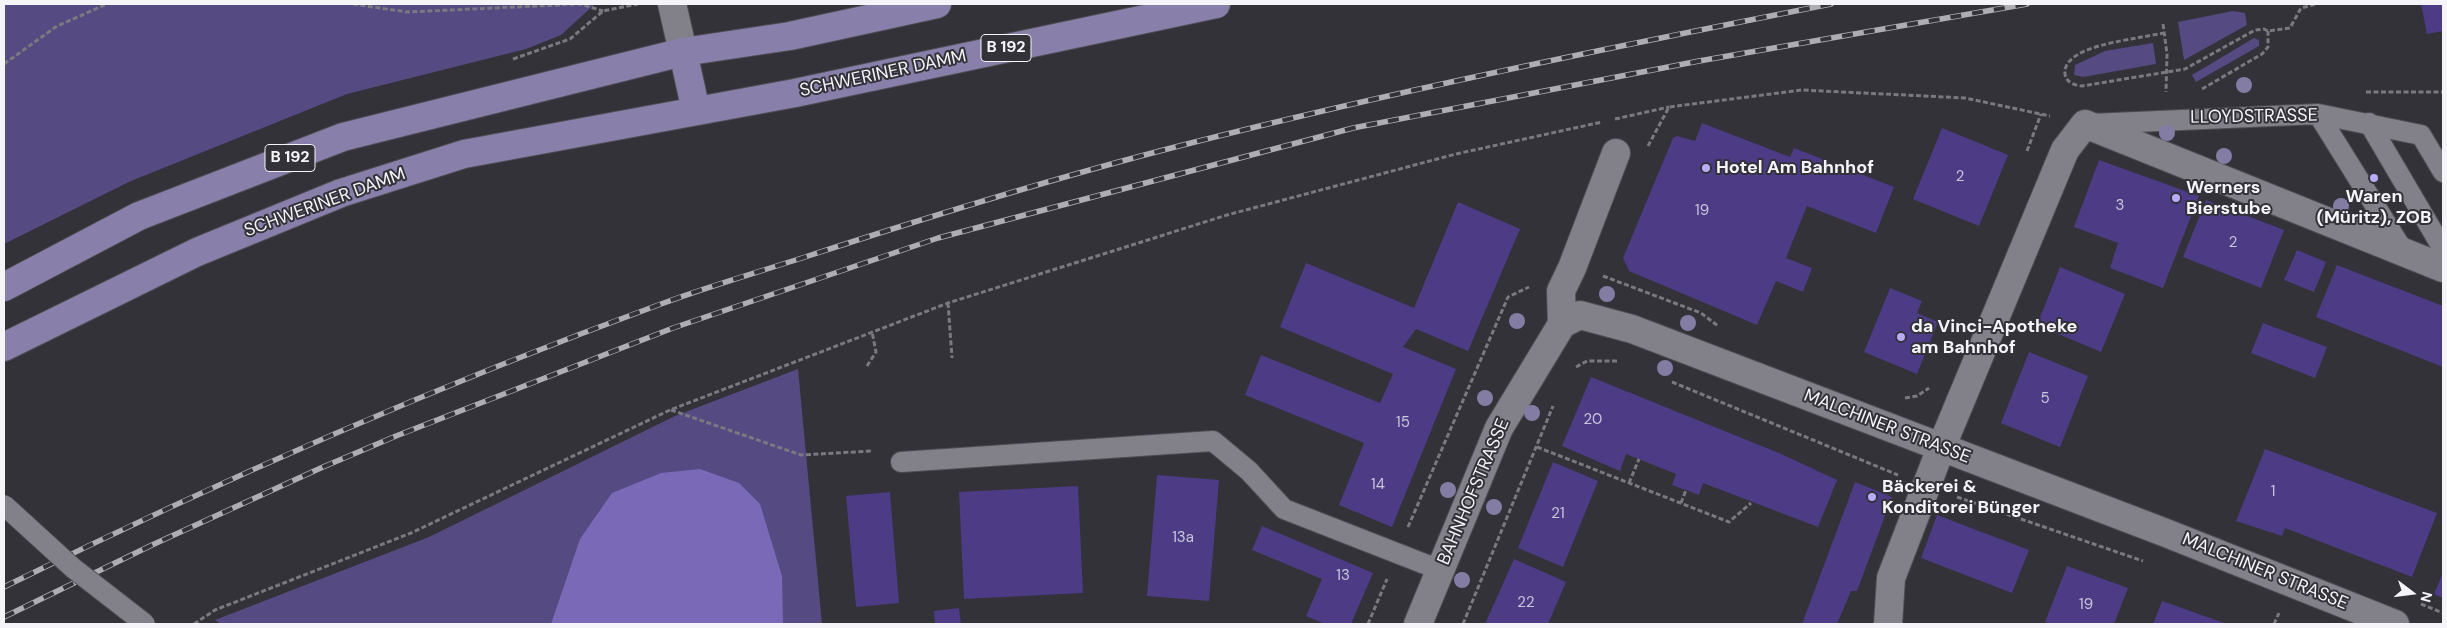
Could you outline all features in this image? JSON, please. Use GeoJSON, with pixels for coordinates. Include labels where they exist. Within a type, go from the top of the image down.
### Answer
{"type":"FeatureCollection","features":[{"type":"Feature","properties":{"kind":"main road","name":"B 192"},"geometry":{"type":"LineString","coordinates":[[4,287],[139,216],[344,137],[683,52],[790,36],[937,4]]}},
{"type":"Feature","properties":{"kind":"main road","name":"SCHWERINER DAMM"},"geometry":{"type":"LineString","coordinates":[[4,347],[197,252],[341,192],[464,154],[795,93],[1216,4]]}},
{"type":"Feature","properties":{"kind":"main road"},"geometry":{"type":"LineString","coordinates":[[683,52],[696,111]]}},
{"type":"Feature","properties":{"kind":"street"},"geometry":{"type":"LineString","coordinates":[[672,4],[683,52]]}},
{"type":"Feature","properties":{"kind":"street"},"geometry":{"type":"LineString","coordinates":[[1888,624],[1891,578],[1942,448],[2065,150],[2085,124],[2443,268]]}},
{"type":"Feature","properties":{"kind":"street"},"geometry":{"type":"LineString","coordinates":[[1562,324],[1561,291],[1572,268],[1616,153]]}},
{"type":"Feature","properties":{"kind":"street","name":"MALCHINER STRASSE"},"geometry":{"type":"LineString","coordinates":[[1562,324],[1580,315],[1632,329],[2166,533],[2395,624]]}},
{"type":"Feature","properties":{"kind":"street","name":"BAHNHOFSTRASSE"},"geometry":{"type":"LineString","coordinates":[[1418,624],[1499,428],[1562,324]]}},
{"type":"Feature","properties":{"kind":"lane","name":"LLOYDSTRASSE"},"geometry":{"type":"LineString","coordinates":[[2085,124],[2318,114],[2422,135],[2443,172]]}},
{"type":"Feature","properties":{"kind":"lane"},"geometry":{"type":"LineString","coordinates":[[2318,114],[2404,252]]}},
{"type":"Feature","properties":{"kind":"lane"},"geometry":{"type":"LineString","coordinates":[[2369,123],[2443,249]]}},
{"type":"Feature","properties":{"kind":"lane"},"geometry":{"type":"LineString","coordinates":[[900,462],[1213,441],[1249,471],[1284,509],[1440,570]]}},
{"type":"Feature","properties":{"kind":"lane"},"geometry":{"type":"LineString","coordinates":[[4,504],[73,568],[145,624]]}},
{"type":"Feature","properties":{"kind":"path"},"geometry":{"type":"LineString","coordinates":[[4,64],[57,26],[107,4]]}},
{"type":"Feature","properties":{"kind":"path"},"geometry":{"type":"LineString","coordinates":[[353,4],[407,12],[580,4],[603,11]]}},
{"type":"Feature","properties":{"kind":"path"},"geometry":{"type":"LineString","coordinates":[[2165,33],[2107,44],[2077,54],[2067,61],[2064,71],[2066,78],[2072,84],[2082,86],[2185,69],[2255,30],[2264,29],[2268,31],[2290,28],[2301,8],[2316,4]]}},
{"type":"Feature","properties":{"kind":"path"},"geometry":{"type":"LineString","coordinates":[[2163,24],[2168,54],[2166,82]]}},
{"type":"Feature","properties":{"kind":"path"},"geometry":{"type":"LineString","coordinates":[[2198,92],[2262,54],[2268,47],[2268,31]]}},
{"type":"Feature","properties":{"kind":"path"},"geometry":{"type":"LineString","coordinates":[[194,624],[215,610],[411,533],[670,410],[948,303],[1227,215],[1456,154],[1668,107],[1802,90],[1965,98],[2085,124]]}},
{"type":"Feature","properties":{"kind":"path"},"geometry":{"type":"LineString","coordinates":[[2365,92],[2443,92]]}},
{"type":"Feature","properties":{"kind":"path"},"geometry":{"type":"LineString","coordinates":[[1643,154],[1668,107]]}},
{"type":"Feature","properties":{"kind":"path"},"geometry":{"type":"LineString","coordinates":[[948,303],[952,358]]}},
{"type":"Feature","properties":{"kind":"path"},"geometry":{"type":"LineString","coordinates":[[867,366],[876,352],[872,332]]}},
{"type":"Feature","properties":{"kind":"path"},"geometry":{"type":"LineString","coordinates":[[1574,368],[1587,361],[1621,360]]}},
{"type":"Feature","properties":{"kind":"path"},"geometry":{"type":"LineString","coordinates":[[1666,379],[1927,487],[2144,562]]}},
{"type":"Feature","properties":{"kind":"path"},"geometry":{"type":"LineString","coordinates":[[1463,624],[1554,402]]}},
{"type":"Feature","properties":{"kind":"path"},"geometry":{"type":"LineString","coordinates":[[670,410],[801,455],[872,451]]}},
{"type":"Feature","properties":{"kind":"path"},"geometry":{"type":"LineString","coordinates":[[1537,447],[1729,522],[1752,503]]}},
{"type":"Feature","properties":{"kind":"path"},"geometry":{"type":"LineString","coordinates":[[1629,483],[1639,459]]}},
{"type":"Feature","properties":{"kind":"path"},"geometry":{"type":"LineString","coordinates":[[1681,503],[1686,490]]}},
{"type":"Feature","properties":{"kind":"path"},"geometry":{"type":"LineString","coordinates":[[2415,602],[2443,613]]}},
{"type":"Feature","properties":{"kind":"path"},"geometry":{"type":"LineString","coordinates":[[2270,609],[2287,615]]}},
{"type":"Feature","properties":{"kind":"path"},"geometry":{"type":"LineString","coordinates":[[2274,624],[2279,612]]}},
{"type":"Feature","properties":{"kind":"shaded area"},"geometry":{"type":"Polygon","coordinates":[[[4,4],[595,4],[561,35],[526,49],[347,94],[131,181],[4,244],[4,4]]]}},
{"type":"Feature","properties":{"kind":"shaded area"},"geometry":{"type":"Polygon","coordinates":[[[2233,11],[2245,13],[2247,25],[2184,60],[2178,22],[2233,11]]]}},
{"type":"Feature","properties":{"kind":"shaded area"},"geometry":{"type":"Polygon","coordinates":[[[2254,38],[2259,40],[2259,46],[2196,82],[2192,75],[2254,38]]]}},
{"type":"Feature","properties":{"kind":"shaded area"},"geometry":{"type":"Polygon","coordinates":[[[2153,43],[2156,64],[2083,77],[2074,75],[2075,65],[2105,51],[2153,43]]]}},
{"type":"Feature","properties":{"kind":"shaded area"},"geometry":{"type":"Polygon","coordinates":[[[798,369],[822,624],[221,624],[215,620],[429,537],[675,416],[798,369]]]}},
{"type":"Feature","properties":{"kind":"shaded area"},"geometry":{"type":"Polygon","coordinates":[[[700,469],[739,483],[760,504],[782,576],[783,624],[551,624],[580,539],[612,493],[661,473],[700,469]]]}},
{"type":"Feature","properties":{"kind":"building"},"geometry":{"type":"Polygon","coordinates":[[[2421,4],[2443,4],[2443,31],[2427,34],[2421,4]]]}},
{"type":"Feature","properties":{"kind":"building"},"geometry":{"type":"Polygon","coordinates":[[[1702,123],[1790,157],[1794,148],[1894,187],[1876,233],[1807,206],[1786,258],[1812,268],[1803,292],[1776,281],[1757,325],[1629,271],[1623,258],[1673,138],[1677,136],[1695,141],[1702,123]]]}},
{"type":"Feature","properties":{"kind":"building"},"geometry":{"type":"Polygon","coordinates":[[[1942,128],[2008,155],[1979,226],[1913,199],[1942,128]]]}},
{"type":"Feature","properties":{"kind":"building"},"geometry":{"type":"Polygon","coordinates":[[[2099,160],[2199,196],[2163,288],[2110,268],[2118,243],[2074,227],[2099,160]]]}},
{"type":"Feature","properties":{"kind":"building"},"geometry":{"type":"Polygon","coordinates":[[[2206,200],[2284,230],[2261,288],[2183,257],[2206,200]]]}},
{"type":"Feature","properties":{"kind":"building"},"geometry":{"type":"Polygon","coordinates":[[[1458,202],[1520,229],[1468,351],[1416,329],[1403,347],[1456,369],[1392,527],[1339,505],[1364,443],[1245,395],[1261,355],[1380,403],[1393,374],[1280,327],[1306,263],[1414,308],[1458,202]]]}},
{"type":"Feature","properties":{"kind":"building"},"geometry":{"type":"Polygon","coordinates":[[[2297,250],[2326,262],[2314,292],[2284,280],[2297,250]]]}},
{"type":"Feature","properties":{"kind":"building"},"geometry":{"type":"Polygon","coordinates":[[[2337,265],[2443,306],[2443,367],[2316,317],[2337,265]]]}},
{"type":"Feature","properties":{"kind":"building"},"geometry":{"type":"Polygon","coordinates":[[[2060,267],[2125,294],[2101,352],[2037,325],[2060,267]]]}},
{"type":"Feature","properties":{"kind":"building","name":"da Vinci-Apotheke am Bahnhof"},"geometry":{"type":"Polygon","coordinates":[[[1890,288],[1922,301],[1917,313],[1938,322],[1917,374],[1864,352],[1890,288]]]}},
{"type":"Feature","properties":{"kind":"building"},"geometry":{"type":"Polygon","coordinates":[[[2263,323],[2327,347],[2315,378],[2251,353],[2263,323]]]}},
{"type":"Feature","properties":{"kind":"building"},"geometry":{"type":"Polygon","coordinates":[[[2029,352],[2088,376],[2060,447],[2001,423],[2029,352]]]}},
{"type":"Feature","properties":{"kind":"building"},"geometry":{"type":"Polygon","coordinates":[[[1591,377],[1779,453],[1837,480],[1818,527],[1703,483],[1699,495],[1672,485],[1676,474],[1626,454],[1620,471],[1562,446],[1591,377]]]}},
{"type":"Feature","properties":{"kind":"building"},"geometry":{"type":"Polygon","coordinates":[[[2265,449],[2437,513],[2412,577],[2285,528],[2282,536],[2236,521],[2265,449]]]}},
{"type":"Feature","properties":{"kind":"building"},"geometry":{"type":"Polygon","coordinates":[[[1553,462],[1598,481],[1563,567],[1518,548],[1553,462]]]}},
{"type":"Feature","properties":{"kind":"building"},"geometry":{"type":"Polygon","coordinates":[[[1157,475],[1219,480],[1209,601],[1147,596],[1157,475]]]}},
{"type":"Feature","properties":{"kind":"building"},"geometry":{"type":"Polygon","coordinates":[[[1855,482],[1892,497],[1857,591],[1851,591],[1837,624],[1802,624],[1855,482]]]}},
{"type":"Feature","properties":{"kind":"building"},"geometry":{"type":"Polygon","coordinates":[[[1078,486],[1083,593],[964,599],[959,492],[1078,486]]]}},
{"type":"Feature","properties":{"kind":"building"},"geometry":{"type":"Polygon","coordinates":[[[890,492],[899,603],[856,607],[846,496],[890,492]]]}},
{"type":"Feature","properties":{"kind":"building"},"geometry":{"type":"Polygon","coordinates":[[[1937,515],[2029,550],[2012,593],[1921,558],[1937,515]]]}},
{"type":"Feature","properties":{"kind":"building"},"geometry":{"type":"Polygon","coordinates":[[[1262,526],[1373,573],[1351,624],[1325,624],[1306,616],[1322,579],[1252,550],[1262,526]]]}},
{"type":"Feature","properties":{"kind":"building"},"geometry":{"type":"Polygon","coordinates":[[[1514,559],[1566,582],[1548,624],[1485,624],[1514,559]]]}},
{"type":"Feature","properties":{"kind":"building"},"geometry":{"type":"Polygon","coordinates":[[[2067,566],[2128,588],[2114,624],[2052,624],[2045,622],[2067,566]]]}},
{"type":"Feature","properties":{"kind":"building"},"geometry":{"type":"Polygon","coordinates":[[[2443,573],[2443,598],[2434,594],[2443,573]]]}},
{"type":"Feature","properties":{"kind":"building"},"geometry":{"type":"Polygon","coordinates":[[[2162,601],[2227,624],[2153,624],[2162,601]]]}},
{"type":"Feature","properties":{"kind":"building"},"geometry":{"type":"Polygon","coordinates":[[[959,608],[961,624],[935,624],[934,611],[959,608]]]}},
{"type":"Feature","properties":{"kind":"railway"},"geometry":{"type":"LineString","coordinates":[[4,587],[247,472],[328,436],[494,368],[661,304],[900,226],[1086,171],[1260,126],[1586,53],[1831,4]]}},
{"type":"Feature","properties":{"kind":"railway"},"geometry":{"type":"LineString","coordinates":[[4,617],[152,545],[396,436],[673,328],[938,238],[1353,128],[1699,61],[2027,4]]}},
{"type":"Feature","properties":{"kind":"place","name":"Hotel Am Bahnhof"},"geometry":{"type":"Point","coordinates":[1706,168]}},
{"type":"Feature","properties":{"kind":"place","name":"Waren (Müritz), ZOB"},"geometry":{"type":"Point","coordinates":[2374,178]}},
{"type":"Feature","properties":{"kind":"place","name":"Werners Bierstube"},"geometry":{"type":"Point","coordinates":[2176,198]}},
{"type":"Feature","properties":{"kind":"place","name":"da Vinci-Apotheke am Bahnhof"},"geometry":{"type":"Point","coordinates":[1901,337]}},
{"type":"Feature","properties":{"kind":"place","name":"Bäckerei & Konditorei Bünger"},"geometry":{"type":"Point","coordinates":[1872,497]}}]}
